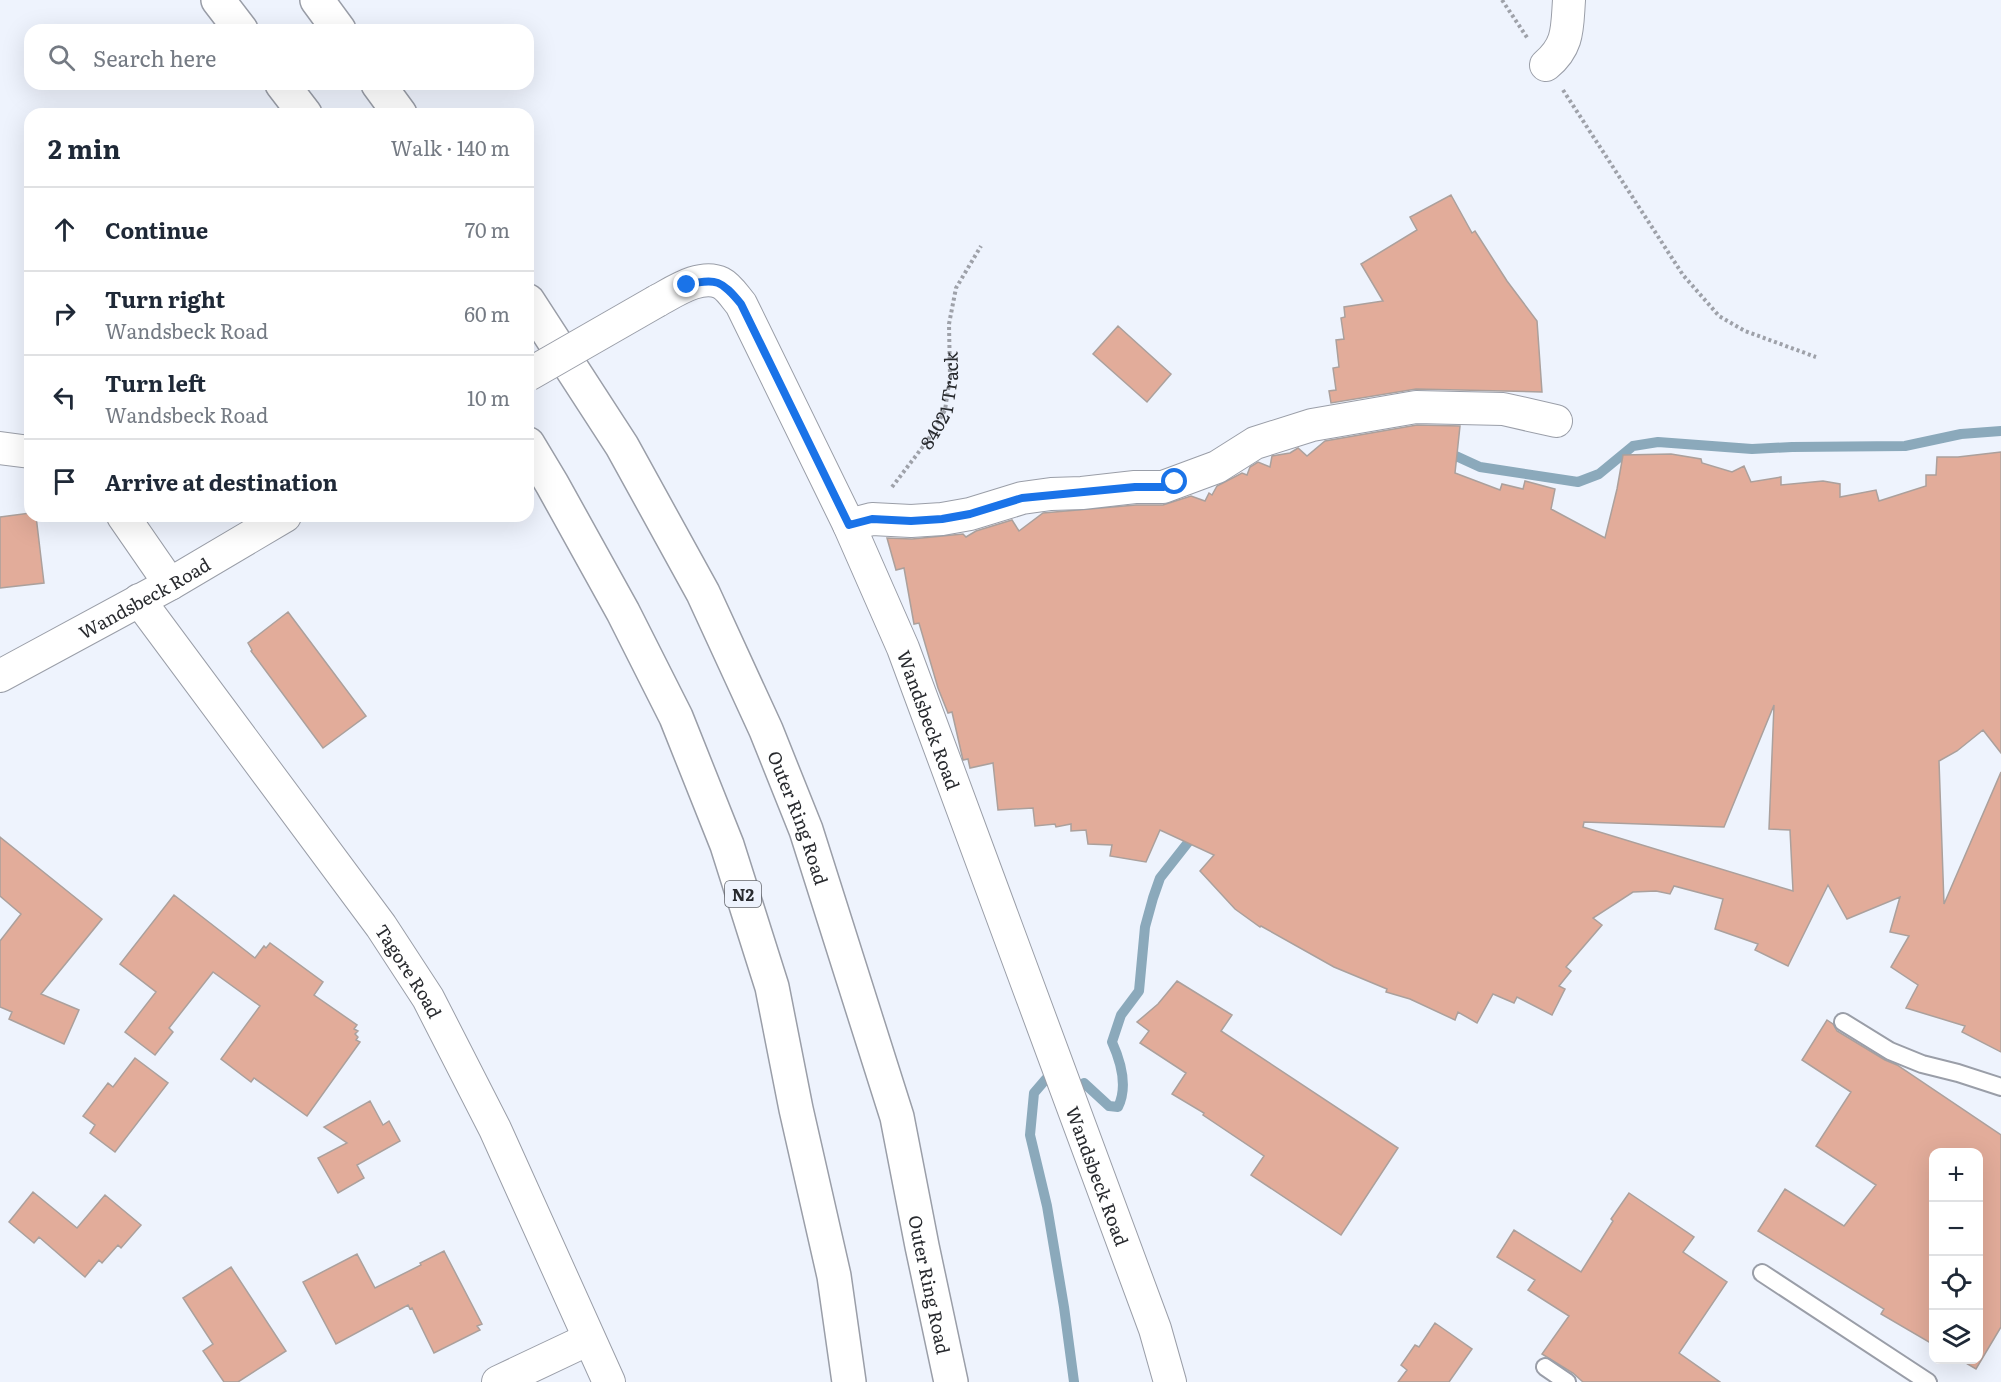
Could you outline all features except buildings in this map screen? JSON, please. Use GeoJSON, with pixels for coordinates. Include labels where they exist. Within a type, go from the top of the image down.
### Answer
{"type":"FeatureCollection","features":[{"type":"Feature","properties":{"kind":"highway"},"geometry":{"type":"LineString","coordinates":[[218,0],[236,24]]}},
{"type":"Feature","properties":{"kind":"highway"},"geometry":{"type":"LineString","coordinates":[[317,0],[335,24]]}},
{"type":"Feature","properties":{"kind":"highway"},"geometry":{"type":"LineString","coordinates":[[287,90],[300,108]]}},
{"type":"Feature","properties":{"kind":"highway"},"geometry":{"type":"LineString","coordinates":[[382,90],[396,108]]}},
{"type":"Feature","properties":{"kind":"highway","name":"Outer Ring Road"},"geometry":{"type":"LineString","coordinates":[[534,310],[622,446],[704,593],[766,730],[806,830],[897,1117],[951,1382]]}},
{"type":"Feature","properties":{"kind":"highway","name":"N2"},"geometry":{"type":"LineString","coordinates":[[534,454],[623,612],[676,717],[727,845],[772,987],[796,1109],[834,1276],[849,1382]]}},
{"type":"Feature","properties":{"kind":"street"},"geometry":{"type":"LineString","coordinates":[[1546,65],[1561,49],[1567,37],[1569,0]]}},
{"type":"Feature","properties":{"kind":"street","name":"Wandsbeck Road"},"geometry":{"type":"LineString","coordinates":[[534,372],[687,285],[705,280],[719,282],[729,289],[741,304],[861,522],[903,648],[1155,1329],[1170,1382]]}},
{"type":"Feature","properties":{"kind":"street"},"geometry":{"type":"LineString","coordinates":[[861,522],[942,519],[970,514],[1022,498],[1135,487],[1163,487],[1217,467],[1255,443],[1303,428],[1416,407],[1503,409],[1556,421]]}},
{"type":"Feature","properties":{"kind":"street"},"geometry":{"type":"LineString","coordinates":[[0,448],[24,451]]}},
{"type":"Feature","properties":{"kind":"street"},"geometry":{"type":"LineString","coordinates":[[127,522],[170,584]]}},
{"type":"Feature","properties":{"kind":"street","name":"Wandsbeck Road"},"geometry":{"type":"LineString","coordinates":[[0,676],[170,584],[275,522]]}},
{"type":"Feature","properties":{"kind":"street","name":"Tagore Road"},"geometry":{"type":"LineString","coordinates":[[139,600],[381,926],[428,998],[495,1129],[609,1382]]}},
{"type":"Feature","properties":{"kind":"street"},"geometry":{"type":"LineString","coordinates":[[498,1382],[589,1339]]}},
{"type":"Feature","properties":{"kind":"lane"},"geometry":{"type":"LineString","coordinates":[[1843,1022],[1890,1051],[1922,1064],[2001,1086]]}},
{"type":"Feature","properties":{"kind":"lane"},"geometry":{"type":"LineString","coordinates":[[1762,1273],[1928,1382]]}},
{"type":"Feature","properties":{"kind":"lane"},"geometry":{"type":"LineString","coordinates":[[1545,1367],[1567,1382]]}},
{"type":"Feature","properties":{"kind":"path"},"geometry":{"type":"LineString","coordinates":[[1502,0],[1683,275],[1719,316],[1745,331],[1816,357]]}},
{"type":"Feature","properties":{"kind":"path","name":"84021 Track"},"geometry":{"type":"LineString","coordinates":[[861,522],[928,440],[945,410],[950,377],[949,324],[956,288],[981,246]]}},
{"type":"Feature","properties":{"kind":"waterway"},"geometry":{"type":"LineString","coordinates":[[1445,451],[1480,467],[1578,482],[1599,474],[1633,446],[1658,442],[1752,449],[1905,446],[1961,434],[2001,431]]}},
{"type":"Feature","properties":{"kind":"waterway"},"geometry":{"type":"LineString","coordinates":[[1084,1083],[1109,1106],[1118,1107],[1123,1083],[1112,1042],[1121,1015],[1139,991],[1145,927],[1153,898],[1160,878],[1197,831]]}},
{"type":"Feature","properties":{"kind":"waterway"},"geometry":{"type":"LineString","coordinates":[[1046,1079],[1034,1093],[1030,1135],[1047,1206],[1074,1382]]}},
{"type":"Feature","properties":{"kind":"route"},"geometry":{"type":"LineString","coordinates":[[687,285],[705,280],[719,282],[729,289],[741,304],[849,525],[872,519],[911,521],[942,519],[970,514],[1022,498],[1135,487],[1163,487],[1175,482]]}}]}
